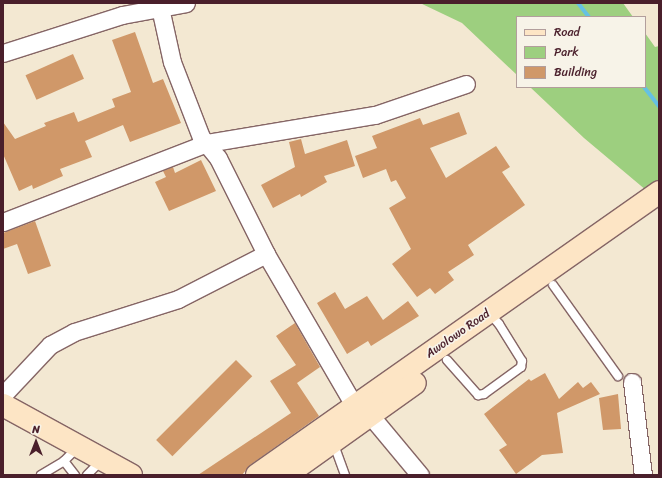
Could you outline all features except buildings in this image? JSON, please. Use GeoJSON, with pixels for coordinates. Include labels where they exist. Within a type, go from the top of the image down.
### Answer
{"type":"FeatureCollection","features":[{"type":"Feature","properties":{"kind":"main road","name":"Awolowo Road"},"geometry":{"type":"LineString","coordinates":[[289,474],[333,441],[362,411],[494,318],[659,192]]}},
{"type":"Feature","properties":{"kind":"main road","name":"Awolowo Road"},"geometry":{"type":"LineString","coordinates":[[257,475],[447,360],[494,318],[553,285],[659,210]]}},
{"type":"Feature","properties":{"kind":"main road"},"geometry":{"type":"LineString","coordinates":[[3,405],[103,458],[131,475]]}},
{"type":"Feature","properties":{"kind":"street"},"geometry":{"type":"LineString","coordinates":[[3,53],[122,15],[159,5],[186,3]]}},
{"type":"Feature","properties":{"kind":"street"},"geometry":{"type":"LineString","coordinates":[[159,5],[172,62],[201,137],[207,143],[228,177],[266,254],[362,411],[420,475]]}},
{"type":"Feature","properties":{"kind":"street"},"geometry":{"type":"LineString","coordinates":[[3,222],[207,143],[375,115],[466,84]]}},
{"type":"Feature","properties":{"kind":"street"},"geometry":{"type":"LineString","coordinates":[[3,395],[50,345],[74,332],[178,299],[266,254]]}},
{"type":"Feature","properties":{"kind":"street"},"geometry":{"type":"LineString","coordinates":[[625,379],[643,475]]}},
{"type":"Feature","properties":{"kind":"lane"},"geometry":{"type":"LineString","coordinates":[[553,285],[625,379]]}},
{"type":"Feature","properties":{"kind":"lane"},"geometry":{"type":"LineString","coordinates":[[447,360],[478,395],[484,394],[521,367],[522,360],[494,318]]}},
{"type":"Feature","properties":{"kind":"lane"},"geometry":{"type":"LineString","coordinates":[[333,441],[345,475]]}},
{"type":"Feature","properties":{"kind":"lane"},"geometry":{"type":"LineString","coordinates":[[41,475],[64,462],[79,446]]}},
{"type":"Feature","properties":{"kind":"lane"},"geometry":{"type":"LineString","coordinates":[[87,475],[103,458]]}},
{"type":"Feature","properties":{"kind":"lane"},"geometry":{"type":"LineString","coordinates":[[64,462],[75,475]]}},
{"type":"Feature","properties":{"kind":"green space"},"geometry":{"type":"Polygon","coordinates":[[[420,3],[623,3],[632,16],[516,16],[516,74],[462,23],[420,3]]]}},
{"type":"Feature","properties":{"kind":"green space"},"geometry":{"type":"Polygon","coordinates":[[[646,34],[655,47],[659,46],[659,201],[584,138],[531,88],[646,88],[646,34]]]}},
{"type":"Feature","properties":{"kind":"waterway"},"geometry":{"type":"LineString","coordinates":[[578,3],[588,16]]}},
{"type":"Feature","properties":{"kind":"waterway"},"geometry":{"type":"LineString","coordinates":[[645,88],[659,106]]}}]}
